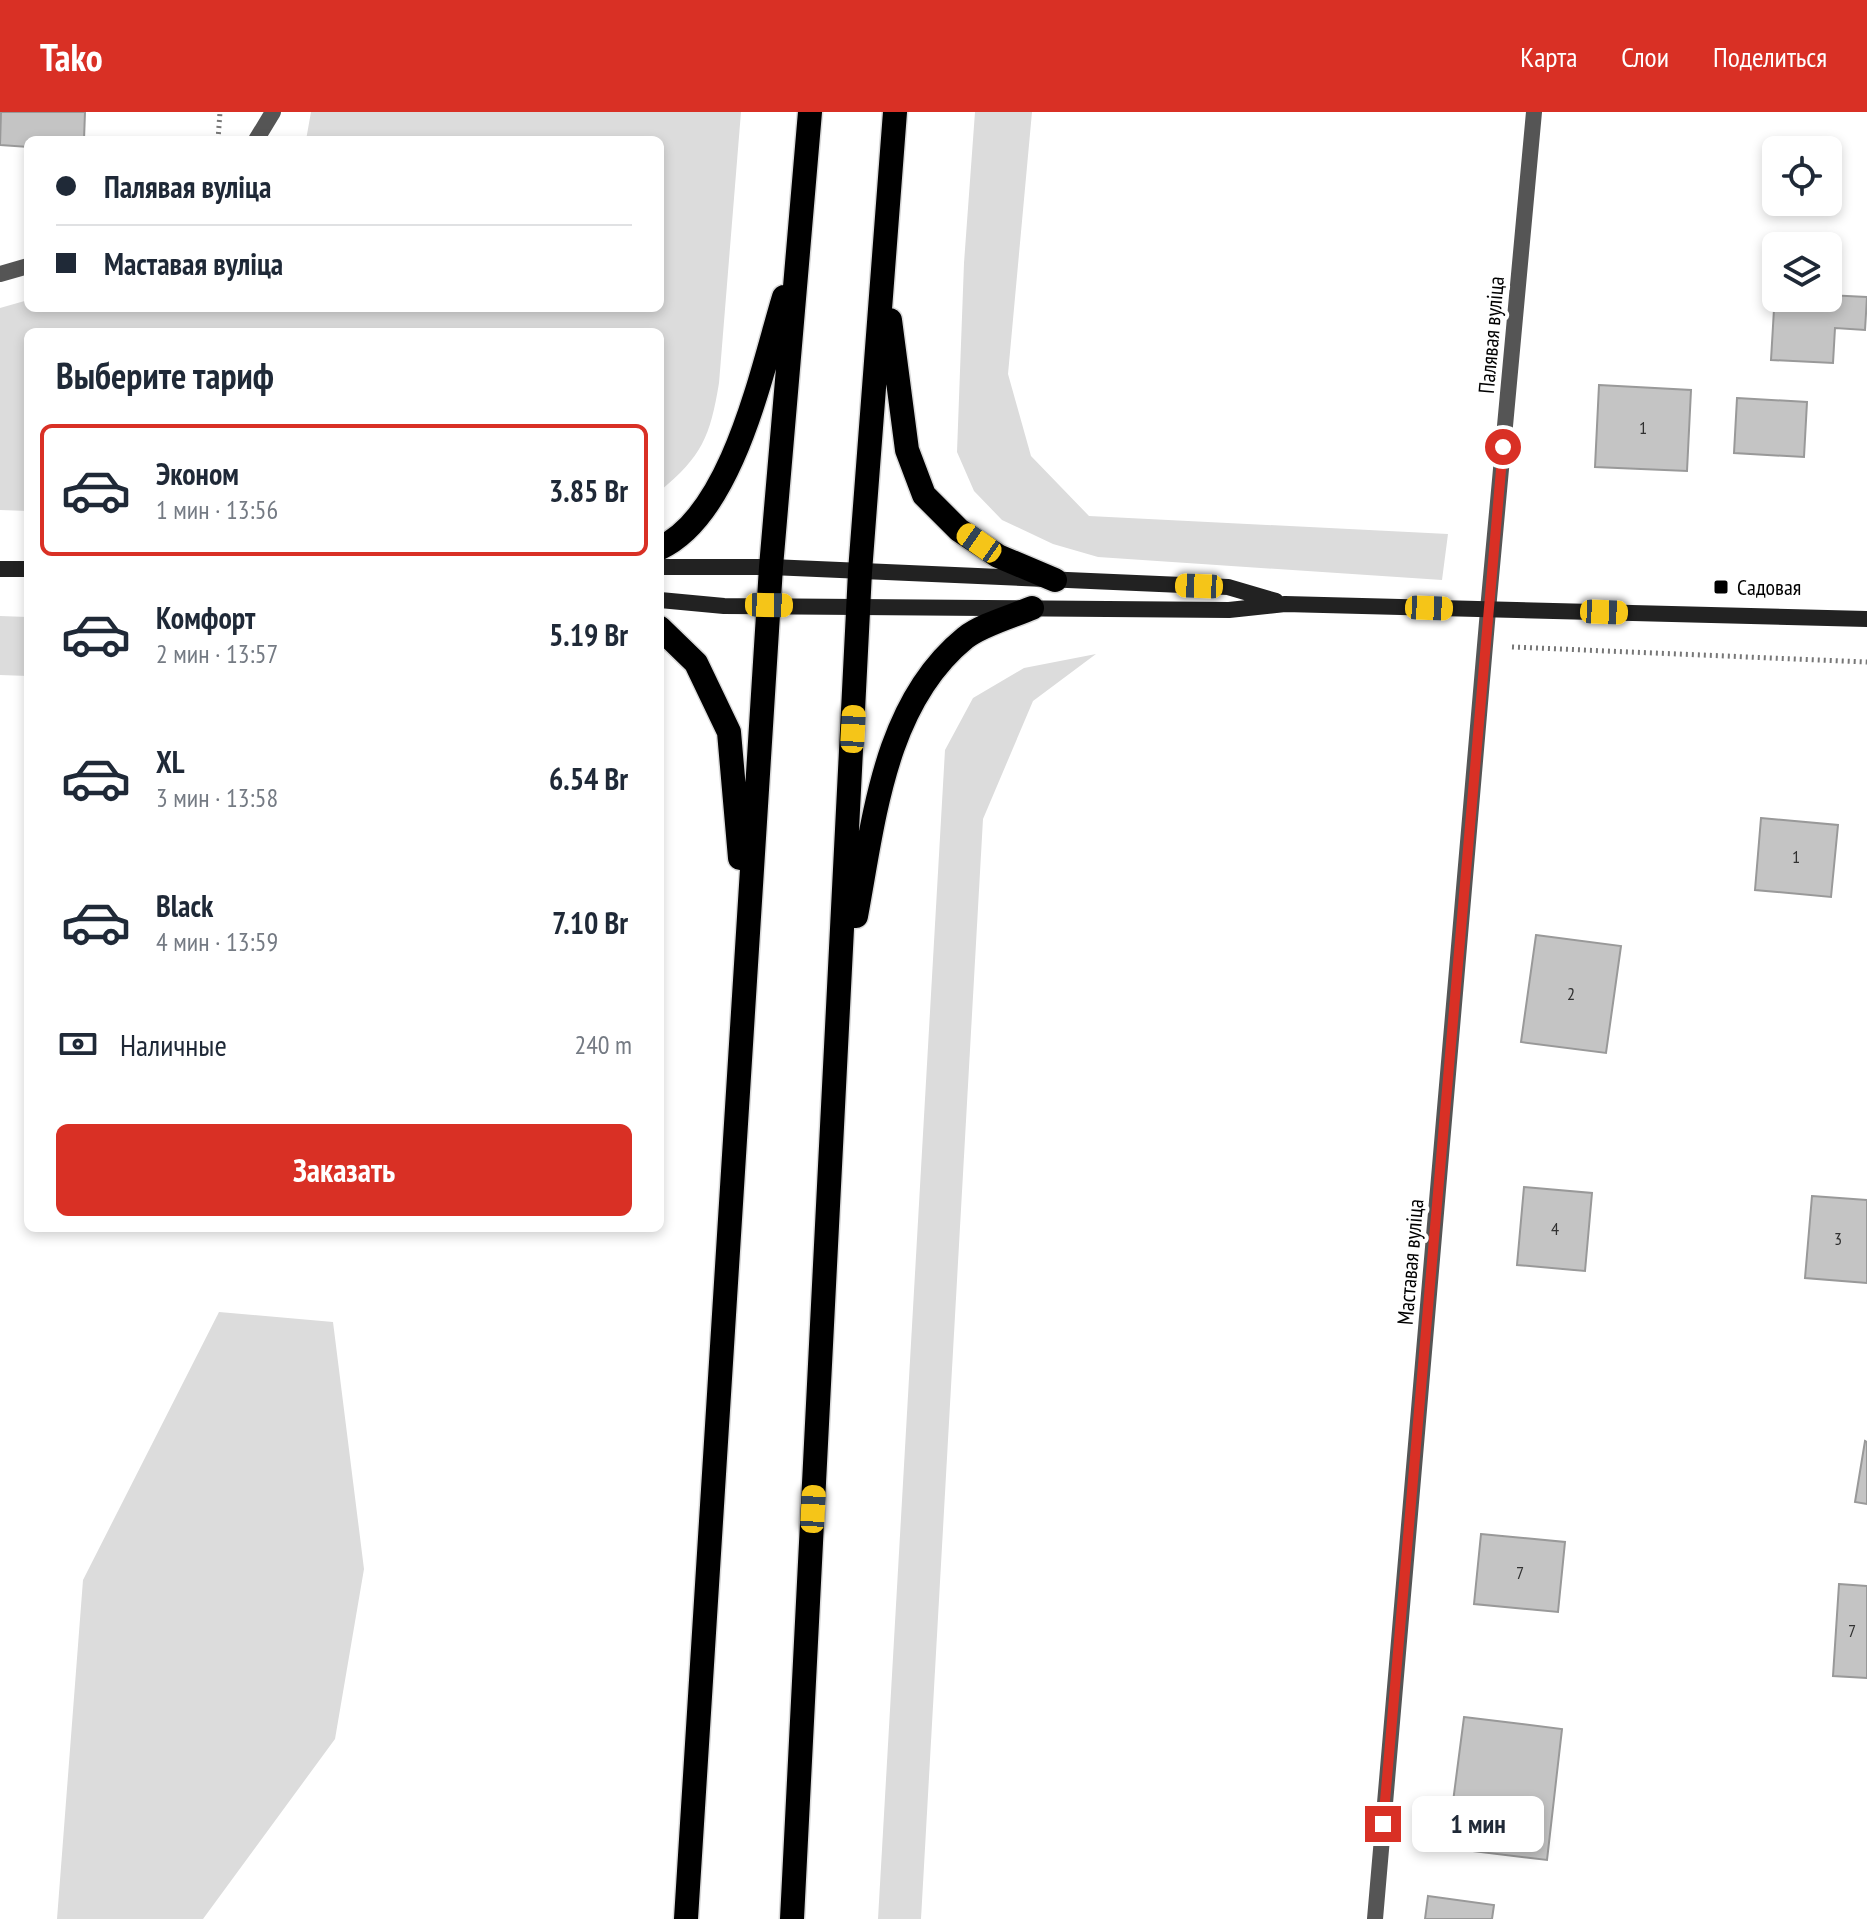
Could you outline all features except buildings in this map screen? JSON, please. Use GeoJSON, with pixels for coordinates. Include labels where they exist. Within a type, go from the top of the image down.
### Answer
{"type":"FeatureCollection","features":[{"type":"Feature","properties":{"kind":"highway"},"geometry":{"type":"LineString","coordinates":[[686,1919],[771,567],[810,112]]}},
{"type":"Feature","properties":{"kind":"highway"},"geometry":{"type":"LineString","coordinates":[[792,1919],[860,572],[895,112]]}},
{"type":"Feature","properties":{"kind":"highway"},"geometry":{"type":"LineString","coordinates":[[664,546],[671,543],[709,504],[740,443],[798,253]]}},
{"type":"Feature","properties":{"kind":"highway"},"geometry":{"type":"LineString","coordinates":[[883,266],[907,450],[924,495],[959,530],[998,556],[1055,580]]}},
{"type":"Feature","properties":{"kind":"highway"},"geometry":{"type":"LineString","coordinates":[[840,1005],[879,794],[903,722],[928,675],[968,635],[1032,608]]}},
{"type":"Feature","properties":{"kind":"highway"},"geometry":{"type":"LineString","coordinates":[[664,632],[696,663],[729,732],[747,939]]}},
{"type":"Feature","properties":{"kind":"street"},"geometry":{"type":"LineString","coordinates":[[258,136],[273,112]]}},
{"type":"Feature","properties":{"kind":"street","name":"Палявая вуліца"},"geometry":{"type":"LineString","coordinates":[[1488,610],[1534,112]]}},
{"type":"Feature","properties":{"kind":"street"},"geometry":{"type":"LineString","coordinates":[[0,274],[24,267]]}},
{"type":"Feature","properties":{"kind":"street"},"geometry":{"type":"LineString","coordinates":[[664,567],[771,567],[1228,587],[1285,604]]}},
{"type":"Feature","properties":{"kind":"street"},"geometry":{"type":"LineString","coordinates":[[0,569],[24,569]]}},
{"type":"Feature","properties":{"kind":"street"},"geometry":{"type":"LineString","coordinates":[[664,600],[724,606],[1229,610],[1285,604],[1867,619]]}},
{"type":"Feature","properties":{"kind":"street","name":"Маставая вуліца"},"geometry":{"type":"LineString","coordinates":[[1375,1919],[1488,610]]}},
{"type":"Feature","properties":{"kind":"path"},"geometry":{"type":"LineString","coordinates":[[218,136],[220,112]]}},
{"type":"Feature","properties":{"kind":"path"},"geometry":{"type":"LineString","coordinates":[[1485,646],[1867,662]]}},
{"type":"Feature","properties":{"kind":"shaded area"},"geometry":{"type":"Polygon","coordinates":[[[311,112],[741,112],[719,383],[707,432],[686,467],[664,488],[664,328],[24,328],[24,511],[0,510],[0,308],[24,301],[24,312],[664,312],[664,136],[307,136],[311,112]]]}},
{"type":"Feature","properties":{"kind":"shaded area"},"geometry":{"type":"Polygon","coordinates":[[[975,112],[1032,112],[1008,374],[1031,456],[1089,516],[1448,534],[1442,580],[1098,557],[1053,544],[1002,520],[974,491],[957,452],[964,263],[975,112]]]}},
{"type":"Feature","properties":{"kind":"shaded area"},"geometry":{"type":"Polygon","coordinates":[[[0,616],[24,617],[24,676],[0,675],[0,616]]]}},
{"type":"Feature","properties":{"kind":"shaded area"},"geometry":{"type":"Polygon","coordinates":[[[1096,654],[1033,701],[983,819],[921,1919],[878,1919],[945,750],[973,698],[1024,668],[1096,654]]]}},
{"type":"Feature","properties":{"kind":"shaded area"},"geometry":{"type":"Polygon","coordinates":[[[219,1312],[333,1322],[364,1569],[335,1739],[203,1919],[57,1919],[83,1580],[219,1312]]]}},
{"type":"Feature","properties":{"kind":"place","name":"Садовая"},"geometry":{"type":"Point","coordinates":[1721,587]}},
{"type":"Feature","properties":{"kind":"route"},"geometry":{"type":"LineString","coordinates":[[1383,1824],[1503,447]]}}]}
